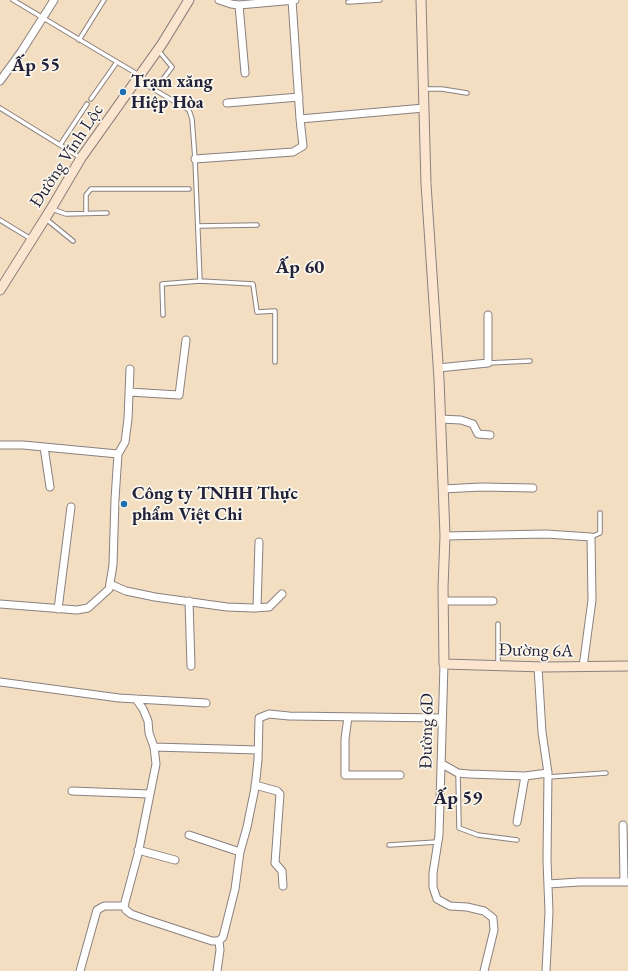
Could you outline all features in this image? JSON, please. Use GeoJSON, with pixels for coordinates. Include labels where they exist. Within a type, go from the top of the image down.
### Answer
{"type":"FeatureCollection","features":[{"type":"Feature","properties":{"kind":"street"},"geometry":{"type":"LineString","coordinates":[[0,81],[43,19],[54,0]]}},
{"type":"Feature","properties":{"kind":"street","name":"Đường Vĩnh Lộc"},"geometry":{"type":"LineString","coordinates":[[0,290],[82,158],[158,50],[189,0]]}},
{"type":"Feature","properties":{"kind":"street"},"geometry":{"type":"LineString","coordinates":[[195,159],[293,152],[303,146],[300,119],[294,0],[239,5],[218,0]]}},
{"type":"Feature","properties":{"kind":"street"},"geometry":{"type":"LineString","coordinates":[[421,0],[426,184],[438,368],[445,536],[443,601],[444,664]]}},
{"type":"Feature","properties":{"kind":"street"},"geometry":{"type":"LineString","coordinates":[[239,5],[245,73]]}},
{"type":"Feature","properties":{"kind":"street"},"geometry":{"type":"LineString","coordinates":[[227,103],[299,98]]}},
{"type":"Feature","properties":{"kind":"street"},"geometry":{"type":"LineString","coordinates":[[300,119],[424,108]]}},
{"type":"Feature","properties":{"kind":"street"},"geometry":{"type":"LineString","coordinates":[[438,368],[488,363],[488,314]]}},
{"type":"Feature","properties":{"kind":"street"},"geometry":{"type":"LineString","coordinates":[[129,392],[179,395],[186,340]]}},
{"type":"Feature","properties":{"kind":"street"},"geometry":{"type":"LineString","coordinates":[[0,604],[77,610],[88,608],[109,589],[113,565],[118,454],[125,442],[130,368]]}},
{"type":"Feature","properties":{"kind":"street"},"geometry":{"type":"LineString","coordinates":[[440,419],[461,420],[473,424],[478,434],[490,435]]}},
{"type":"Feature","properties":{"kind":"street"},"geometry":{"type":"LineString","coordinates":[[0,445],[23,445],[118,454]]}},
{"type":"Feature","properties":{"kind":"street"},"geometry":{"type":"LineString","coordinates":[[44,447],[50,487]]}},
{"type":"Feature","properties":{"kind":"street"},"geometry":{"type":"LineString","coordinates":[[443,489],[481,487],[534,488]]}},
{"type":"Feature","properties":{"kind":"street"},"geometry":{"type":"LineString","coordinates":[[58,609],[71,507]]}},
{"type":"Feature","properties":{"kind":"street"},"geometry":{"type":"LineString","coordinates":[[445,536],[546,534],[591,537],[592,600],[583,667]]}},
{"type":"Feature","properties":{"kind":"street"},"geometry":{"type":"LineString","coordinates":[[257,608],[259,542]]}},
{"type":"Feature","properties":{"kind":"street"},"geometry":{"type":"LineString","coordinates":[[110,584],[126,591],[154,597],[227,607],[269,607],[282,594]]}},
{"type":"Feature","properties":{"kind":"street"},"geometry":{"type":"LineString","coordinates":[[189,601],[191,666]]}},
{"type":"Feature","properties":{"kind":"street"},"geometry":{"type":"LineString","coordinates":[[443,601],[493,601]]}},
{"type":"Feature","properties":{"kind":"street","name":"Đường 6A"},"geometry":{"type":"LineString","coordinates":[[444,664],[538,667],[628,666]]}},
{"type":"Feature","properties":{"kind":"street","name":"Đường 6D"},"geometry":{"type":"LineString","coordinates":[[444,664],[442,764],[438,842],[433,873],[433,887],[437,899],[450,906],[467,907],[484,912],[493,918],[494,930],[484,971]]}},
{"type":"Feature","properties":{"kind":"street"},"geometry":{"type":"LineString","coordinates":[[538,667],[542,732],[548,775],[547,860],[549,912],[546,971]]}},
{"type":"Feature","properties":{"kind":"street"},"geometry":{"type":"LineString","coordinates":[[0,682],[120,698],[206,703]]}},
{"type":"Feature","properties":{"kind":"street"},"geometry":{"type":"LineString","coordinates":[[136,699],[143,709],[148,721],[149,734],[154,746],[156,764],[138,850],[124,906],[126,910],[132,914],[212,941],[219,941],[223,937],[235,889],[240,852],[247,827],[255,785],[259,718],[269,714],[289,716],[442,718]]}},
{"type":"Feature","properties":{"kind":"street"},"geometry":{"type":"LineString","coordinates":[[348,716],[345,739],[345,775],[400,775]]}},
{"type":"Feature","properties":{"kind":"street"},"geometry":{"type":"LineString","coordinates":[[154,746],[258,750]]}},
{"type":"Feature","properties":{"kind":"street"},"geometry":{"type":"LineString","coordinates":[[442,764],[458,773],[525,776],[548,775]]}},
{"type":"Feature","properties":{"kind":"street"},"geometry":{"type":"LineString","coordinates":[[517,822],[525,776]]}},
{"type":"Feature","properties":{"kind":"street"},"geometry":{"type":"LineString","coordinates":[[255,785],[277,791],[280,794],[275,863],[282,871],[283,886]]}},
{"type":"Feature","properties":{"kind":"street"},"geometry":{"type":"LineString","coordinates":[[72,791],[149,794]]}},
{"type":"Feature","properties":{"kind":"street"},"geometry":{"type":"LineString","coordinates":[[548,884],[579,882],[626,882],[623,825]]}},
{"type":"Feature","properties":{"kind":"street"},"geometry":{"type":"LineString","coordinates":[[189,835],[240,852]]}},
{"type":"Feature","properties":{"kind":"street"},"geometry":{"type":"LineString","coordinates":[[138,850],[176,860]]}},
{"type":"Feature","properties":{"kind":"street"},"geometry":{"type":"LineString","coordinates":[[80,971],[98,910],[104,906],[124,906]]}},
{"type":"Feature","properties":{"kind":"street"},"geometry":{"type":"LineString","coordinates":[[217,971],[220,950],[219,941]]}},
{"type":"Feature","properties":{"kind":"lane"},"geometry":{"type":"LineString","coordinates":[[13,0],[117,62],[137,79],[189,110],[192,120],[195,159],[200,281]]}},
{"type":"Feature","properties":{"kind":"lane"},"geometry":{"type":"LineString","coordinates":[[79,40],[104,0]]}},
{"type":"Feature","properties":{"kind":"lane"},"geometry":{"type":"LineString","coordinates":[[348,2],[380,0]]}},
{"type":"Feature","properties":{"kind":"lane"},"geometry":{"type":"LineString","coordinates":[[137,79],[158,86],[172,67],[158,50]]}},
{"type":"Feature","properties":{"kind":"lane"},"geometry":{"type":"LineString","coordinates":[[91,99],[117,62]]}},
{"type":"Feature","properties":{"kind":"lane"},"geometry":{"type":"LineString","coordinates":[[424,89],[442,89],[466,93]]}},
{"type":"Feature","properties":{"kind":"lane"},"geometry":{"type":"LineString","coordinates":[[60,145],[86,104]]}},
{"type":"Feature","properties":{"kind":"lane"},"geometry":{"type":"LineString","coordinates":[[0,108],[82,158]]}},
{"type":"Feature","properties":{"kind":"lane"},"geometry":{"type":"LineString","coordinates":[[86,213],[86,195],[91,189],[189,190]]}},
{"type":"Feature","properties":{"kind":"lane"},"geometry":{"type":"LineString","coordinates":[[51,209],[66,214],[107,213]]}},
{"type":"Feature","properties":{"kind":"lane"},"geometry":{"type":"LineString","coordinates":[[45,219],[73,241]]}},
{"type":"Feature","properties":{"kind":"lane"},"geometry":{"type":"LineString","coordinates":[[0,220],[31,239]]}},
{"type":"Feature","properties":{"kind":"lane"},"geometry":{"type":"LineString","coordinates":[[198,226],[257,225]]}},
{"type":"Feature","properties":{"kind":"lane"},"geometry":{"type":"LineString","coordinates":[[163,314],[162,284],[200,281],[253,284],[257,312],[275,311],[275,362]]}},
{"type":"Feature","properties":{"kind":"lane"},"geometry":{"type":"LineString","coordinates":[[488,363],[530,361]]}},
{"type":"Feature","properties":{"kind":"lane"},"geometry":{"type":"LineString","coordinates":[[591,537],[600,533],[600,514]]}},
{"type":"Feature","properties":{"kind":"lane"},"geometry":{"type":"LineString","coordinates":[[498,624],[498,666]]}},
{"type":"Feature","properties":{"kind":"lane"},"geometry":{"type":"LineString","coordinates":[[458,773],[459,828],[478,835],[518,840]]}},
{"type":"Feature","properties":{"kind":"lane"},"geometry":{"type":"LineString","coordinates":[[548,775],[606,773]]}},
{"type":"Feature","properties":{"kind":"lane"},"geometry":{"type":"LineString","coordinates":[[389,845],[438,842]]}},
{"type":"Feature","properties":{"kind":"place","name":"Trạm xăng Hiệp Hòa"},"geometry":{"type":"Point","coordinates":[123,92]}},
{"type":"Feature","properties":{"kind":"place","name":"Công ty TNHH Thực phẩm Việt Chi"},"geometry":{"type":"Point","coordinates":[124,504]}},
{"type":"Feature","properties":{"kind":"district","name":"Ấp 55"},"geometry":{"type":"Point","coordinates":[36,66]}},
{"type":"Feature","properties":{"kind":"district","name":"Ấp 60"},"geometry":{"type":"Point","coordinates":[300,268]}},
{"type":"Feature","properties":{"kind":"district","name":"Ấp 59"},"geometry":{"type":"Point","coordinates":[458,799]}}]}
